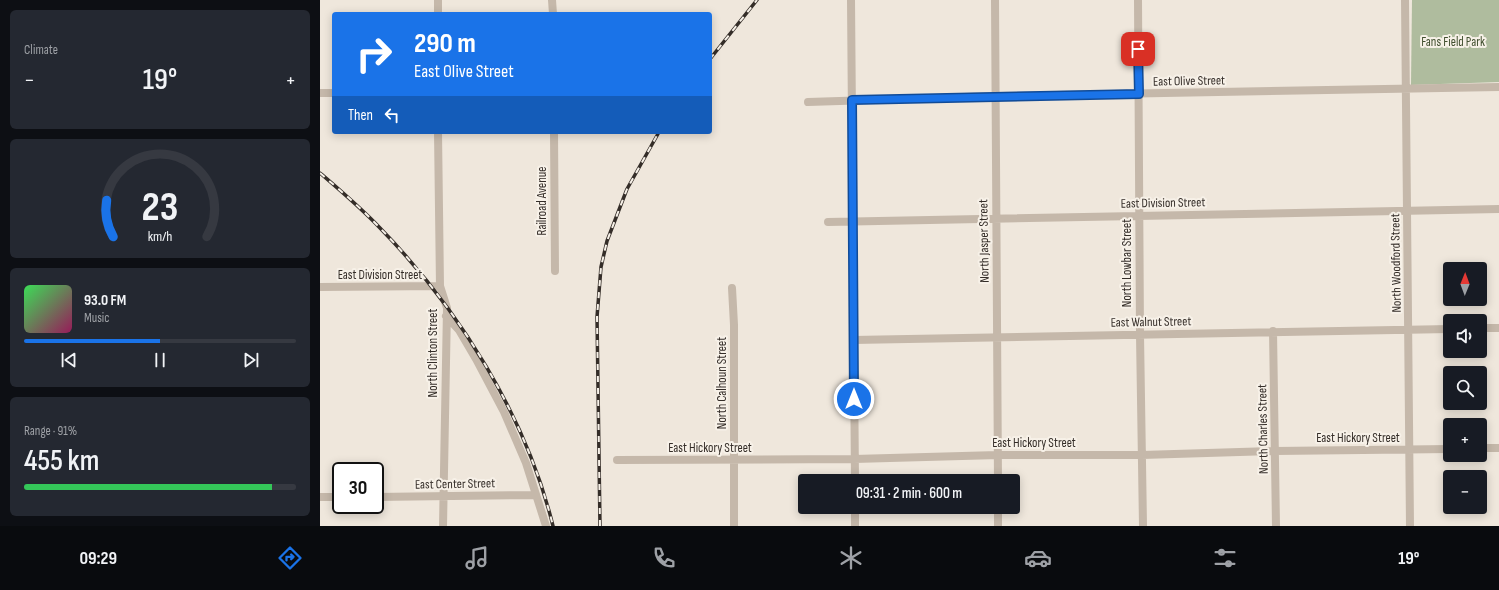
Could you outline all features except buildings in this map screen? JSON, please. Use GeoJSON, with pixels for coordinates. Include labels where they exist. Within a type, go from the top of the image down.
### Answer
{"type":"FeatureCollection","features":[{"type":"Feature","properties":{"kind":"street"},"geometry":{"type":"LineString","coordinates":[[438,0],[438,12]]}},
{"type":"Feature","properties":{"kind":"street"},"geometry":{"type":"LineString","coordinates":[[552,0],[553,12]]}},
{"type":"Feature","properties":{"kind":"street"},"geometry":{"type":"LineString","coordinates":[[851,0],[854,474]]}},
{"type":"Feature","properties":{"kind":"street","name":"North Jasper Street"},"geometry":{"type":"LineString","coordinates":[[995,0],[998,474]]}},
{"type":"Feature","properties":{"kind":"street","name":"North Lowbar Street"},"geometry":{"type":"LineString","coordinates":[[1138,0],[1143,526]]}},
{"type":"Feature","properties":{"kind":"street","name":"North Woodford Street"},"geometry":{"type":"LineString","coordinates":[[1406,0],[1410,526]]}},
{"type":"Feature","properties":{"kind":"street","name":"East Olive Street"},"geometry":{"type":"LineString","coordinates":[[808,102],[996,96],[1406,90],[1499,87]]}},
{"type":"Feature","properties":{"kind":"street"},"geometry":{"type":"LineString","coordinates":[[320,93],[332,93]]}},
{"type":"Feature","properties":{"kind":"street","name":"North Clinton Street"},"geometry":{"type":"LineString","coordinates":[[438,134],[440,286],[447,308],[443,526]]}},
{"type":"Feature","properties":{"kind":"street","name":"Railroad Avenue"},"geometry":{"type":"LineString","coordinates":[[554,134],[555,271]]}},
{"type":"Feature","properties":{"kind":"street","name":"East Division Street"},"geometry":{"type":"LineString","coordinates":[[828,222],[1499,209]]}},
{"type":"Feature","properties":{"kind":"street","name":"East Division Street"},"geometry":{"type":"LineString","coordinates":[[320,287],[440,286]]}},
{"type":"Feature","properties":{"kind":"street","name":"North Calhoun Street"},"geometry":{"type":"LineString","coordinates":[[732,288],[734,325],[734,526]]}},
{"type":"Feature","properties":{"kind":"street"},"geometry":{"type":"LineString","coordinates":[[446,316],[459,330],[491,385],[516,437],[533,483],[546,526]]}},
{"type":"Feature","properties":{"kind":"street"},"geometry":{"type":"LineString","coordinates":[[1487,328],[1499,328]]}},
{"type":"Feature","properties":{"kind":"street","name":"East Walnut Street"},"geometry":{"type":"LineString","coordinates":[[853,340],[1274,331],[1443,329]]}},
{"type":"Feature","properties":{"kind":"street","name":"North Charles Street"},"geometry":{"type":"LineString","coordinates":[[1274,331],[1276,526]]}},
{"type":"Feature","properties":{"kind":"street"},"geometry":{"type":"LineString","coordinates":[[1487,448],[1499,448]]}},
{"type":"Feature","properties":{"kind":"street","name":"East Hickory Street"},"geometry":{"type":"LineString","coordinates":[[617,460],[854,459],[998,455],[1142,455],[1275,451],[1443,449]]}},
{"type":"Feature","properties":{"kind":"street","name":"East Center Street"},"geometry":{"type":"LineString","coordinates":[[384,497],[536,495]]}},
{"type":"Feature","properties":{"kind":"street"},"geometry":{"type":"LineString","coordinates":[[320,497],[332,497]]}},
{"type":"Feature","properties":{"kind":"street"},"geometry":{"type":"LineString","coordinates":[[855,514],[855,526]]}},
{"type":"Feature","properties":{"kind":"street"},"geometry":{"type":"LineString","coordinates":[[998,514],[998,526]]}},
{"type":"Feature","properties":{"kind":"green space","name":"Fans Field Park"},"geometry":{"type":"Polygon","coordinates":[[[1412,0],[1499,0],[1499,82],[1411,85],[1412,0]]]}},
{"type":"Feature","properties":{"kind":"railway"},"geometry":{"type":"LineString","coordinates":[[712,56],[757,0]]}},
{"type":"Feature","properties":{"kind":"railway"},"geometry":{"type":"LineString","coordinates":[[600,526],[597,317],[601,267],[607,241],[627,189],[658,134]]}},
{"type":"Feature","properties":{"kind":"railway"},"geometry":{"type":"LineString","coordinates":[[320,173],[380,228],[437,293],[462,329],[486,366],[526,444],[541,485],[553,526]]}},
{"type":"Feature","properties":{"kind":"route"},"geometry":{"type":"LineString","coordinates":[[854,399],[852,100],[1139,94],[1138,49]]}}]}
